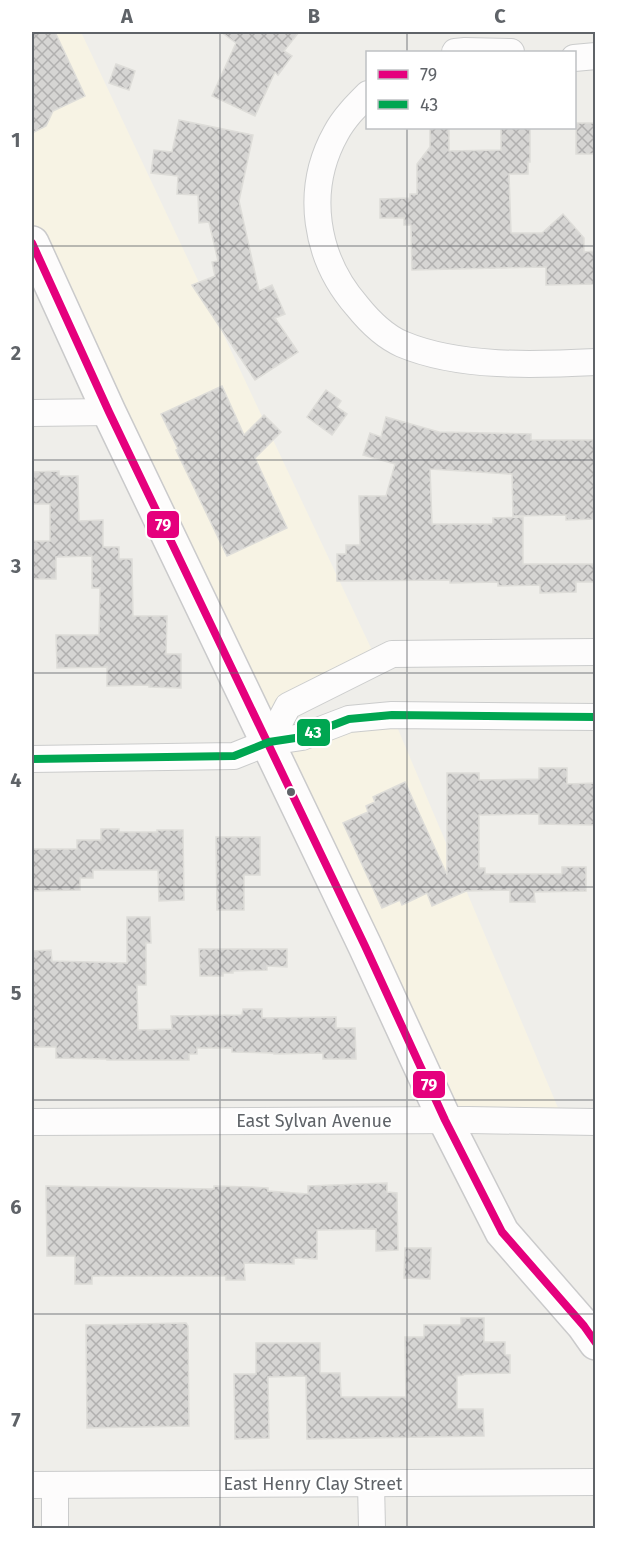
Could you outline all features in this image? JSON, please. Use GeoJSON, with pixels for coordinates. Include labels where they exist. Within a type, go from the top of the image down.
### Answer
{"type":"FeatureCollection","features":[{"type":"Feature","properties":{"kind":"street"},"geometry":{"type":"LineString","coordinates":[[576,58],[596,56]]}},
{"type":"Feature","properties":{"kind":"street"},"geometry":{"type":"LineString","coordinates":[[366,96],[352,110],[336,134],[318,186],[318,214],[320,237],[326,257],[346,294],[370,322],[400,343],[437,355],[522,364],[596,362]]}},
{"type":"Feature","properties":{"kind":"street"},"geometry":{"type":"LineString","coordinates":[[32,243],[109,412],[365,946],[445,1120],[502,1232],[584,1326],[596,1343]]}},
{"type":"Feature","properties":{"kind":"street"},"geometry":{"type":"LineString","coordinates":[[32,413],[109,412]]}},
{"type":"Feature","properties":{"kind":"street"},"geometry":{"type":"LineString","coordinates":[[268,742],[288,706],[392,654],[596,651]]}},
{"type":"Feature","properties":{"kind":"street"},"geometry":{"type":"LineString","coordinates":[[32,759],[234,756],[268,742],[302,737],[350,719],[392,715],[596,717]]}},
{"type":"Feature","properties":{"kind":"street","name":"East Sylvan Avenue"},"geometry":{"type":"LineString","coordinates":[[32,1122],[445,1120],[596,1122]]}},
{"type":"Feature","properties":{"kind":"street","name":"East Henry Clay Street"},"geometry":{"type":"LineString","coordinates":[[43,1485],[596,1482]]}},
{"type":"Feature","properties":{"kind":"street"},"geometry":{"type":"LineString","coordinates":[[371,1484],[372,1528]]}},
{"type":"Feature","properties":{"kind":"street"},"geometry":{"type":"LineString","coordinates":[[43,1485],[55,1528]]}},
{"type":"Feature","properties":{"kind":"shaded area"},"geometry":{"type":"Polygon","coordinates":[[[32,32],[81,32],[371,648],[375,661],[288,706],[269,742],[392,715],[564,1122],[445,1120],[32,243],[32,32]]]}},
{"type":"Feature","properties":{"kind":"building"},"geometry":{"type":"Polygon","coordinates":[[[32,32],[55,32],[85,96],[53,111],[46,126],[32,133],[32,32]]]}},
{"type":"Feature","properties":{"kind":"building"},"geometry":{"type":"Polygon","coordinates":[[[221,32],[299,32],[284,51],[292,56],[278,75],[275,72],[255,116],[212,96],[236,43],[221,32]]]}},
{"type":"Feature","properties":{"kind":"building"},"geometry":{"type":"Polygon","coordinates":[[[116,64],[135,71],[129,90],[109,83],[116,64]]]}},
{"type":"Feature","properties":{"kind":"building"},"geometry":{"type":"Polygon","coordinates":[[[179,120],[253,135],[239,201],[259,291],[272,285],[285,314],[275,318],[298,352],[255,380],[192,285],[215,276],[212,262],[218,261],[209,222],[199,223],[198,195],[177,194],[178,176],[151,173],[154,150],[172,152],[179,120]]]}},
{"type":"Feature","properties":{"kind":"building"},"geometry":{"type":"Polygon","coordinates":[[[576,123],[596,123],[596,154],[576,154],[576,123]]]}},
{"type":"Feature","properties":{"kind":"building"},"geometry":{"type":"Polygon","coordinates":[[[430,129],[449,129],[449,151],[501,150],[501,129],[530,129],[528,174],[509,174],[511,233],[542,233],[563,214],[584,238],[584,252],[596,251],[596,284],[546,285],[546,267],[412,270],[411,225],[404,225],[404,218],[380,218],[380,199],[410,198],[410,194],[417,194],[417,164],[430,147],[430,129]]]}},
{"type":"Feature","properties":{"kind":"building"},"geometry":{"type":"Polygon","coordinates":[[[222,386],[244,435],[264,415],[281,432],[255,458],[287,528],[227,556],[161,414],[222,386]]]}},
{"type":"Feature","properties":{"kind":"building"},"geometry":{"type":"Polygon","coordinates":[[[326,390],[341,401],[337,407],[347,414],[332,435],[307,417],[326,390]]]}},
{"type":"Feature","properties":{"kind":"building"},"geometry":{"type":"Polygon","coordinates":[[[386,417],[439,432],[531,434],[531,440],[596,440],[596,519],[566,520],[566,515],[513,516],[512,474],[430,469],[432,524],[493,524],[493,518],[523,517],[523,564],[596,564],[596,582],[576,582],[576,592],[540,593],[540,585],[498,586],[498,582],[337,581],[337,554],[346,554],[346,545],[360,545],[359,496],[386,496],[395,464],[363,455],[370,433],[381,437],[386,417]]]}},
{"type":"Feature","properties":{"kind":"building"},"geometry":{"type":"Polygon","coordinates":[[[59,471],[59,476],[78,476],[79,521],[103,520],[103,547],[119,547],[119,559],[132,559],[133,616],[167,616],[166,654],[181,654],[181,688],[149,687],[149,685],[107,686],[107,667],[57,668],[56,635],[99,635],[100,588],[92,588],[92,556],[56,557],[56,579],[32,579],[32,541],[50,541],[50,504],[32,504],[32,472],[59,471]]]}},
{"type":"Feature","properties":{"kind":"building"},"geometry":{"type":"Polygon","coordinates":[[[539,768],[567,768],[567,784],[596,783],[596,825],[539,824],[539,814],[479,815],[479,868],[485,868],[485,874],[562,874],[562,867],[586,867],[586,891],[534,892],[535,902],[510,902],[510,890],[466,891],[432,906],[427,893],[402,905],[400,900],[382,908],[343,823],[368,812],[366,806],[375,802],[373,797],[405,782],[447,875],[447,773],[479,773],[479,780],[539,779],[539,768]]]}},
{"type":"Feature","properties":{"kind":"building"},"geometry":{"type":"Polygon","coordinates":[[[101,829],[119,829],[119,832],[183,830],[184,900],[159,901],[158,870],[93,870],[93,878],[80,878],[80,890],[32,891],[32,849],[77,849],[77,840],[101,840],[101,829]]]}},
{"type":"Feature","properties":{"kind":"building"},"geometry":{"type":"Polygon","coordinates":[[[216,837],[260,837],[260,875],[244,875],[244,910],[217,910],[216,837]]]}},
{"type":"Feature","properties":{"kind":"building"},"geometry":{"type":"Polygon","coordinates":[[[127,917],[150,917],[151,943],[146,943],[146,985],[137,985],[138,1030],[172,1029],[171,1016],[242,1015],[243,1009],[262,1009],[262,1018],[336,1017],[336,1028],[355,1028],[356,1059],[323,1059],[323,1053],[274,1054],[232,1052],[232,1048],[197,1048],[197,1054],[189,1054],[189,1060],[107,1060],[56,1058],[56,1047],[32,1047],[32,951],[51,950],[52,961],[127,963],[127,917]]]}},
{"type":"Feature","properties":{"kind":"building"},"geometry":{"type":"Polygon","coordinates":[[[199,949],[287,949],[287,967],[267,966],[267,970],[233,971],[233,973],[223,973],[223,976],[200,976],[199,949]]]}},
{"type":"Feature","properties":{"kind":"building"},"geometry":{"type":"Polygon","coordinates":[[[387,1183],[387,1192],[397,1193],[398,1250],[376,1251],[376,1229],[317,1230],[317,1259],[294,1258],[294,1264],[244,1263],[245,1280],[226,1280],[226,1276],[92,1276],[92,1284],[75,1284],[75,1256],[47,1256],[46,1186],[214,1189],[214,1186],[250,1187],[268,1188],[268,1191],[308,1194],[308,1186],[387,1183]]]}},
{"type":"Feature","properties":{"kind":"building"},"geometry":{"type":"Polygon","coordinates":[[[405,1248],[431,1248],[430,1279],[404,1278],[405,1248]]]}},
{"type":"Feature","properties":{"kind":"building"},"geometry":{"type":"Polygon","coordinates":[[[461,1318],[484,1318],[484,1342],[505,1342],[505,1355],[510,1355],[510,1373],[457,1376],[457,1409],[483,1409],[484,1436],[307,1439],[306,1376],[268,1377],[269,1438],[235,1439],[234,1374],[256,1374],[256,1343],[320,1343],[320,1373],[340,1373],[341,1397],[406,1397],[405,1337],[424,1337],[424,1325],[461,1325],[461,1318]]]}},
{"type":"Feature","properties":{"kind":"building"},"geometry":{"type":"Polygon","coordinates":[[[186,1323],[188,1326],[189,1426],[87,1428],[86,1325],[186,1323]]]}},
{"type":"Feature","properties":{"kind":"transit line","name":"79"},"geometry":{"type":"LineString","coordinates":[[32,243],[109,412],[365,946],[445,1120],[502,1232],[584,1326],[596,1343]]}},
{"type":"Feature","properties":{"kind":"transit line","name":"43"},"geometry":{"type":"LineString","coordinates":[[32,759],[234,756],[269,742],[302,737],[349,719],[392,715],[596,717]]}}]}
